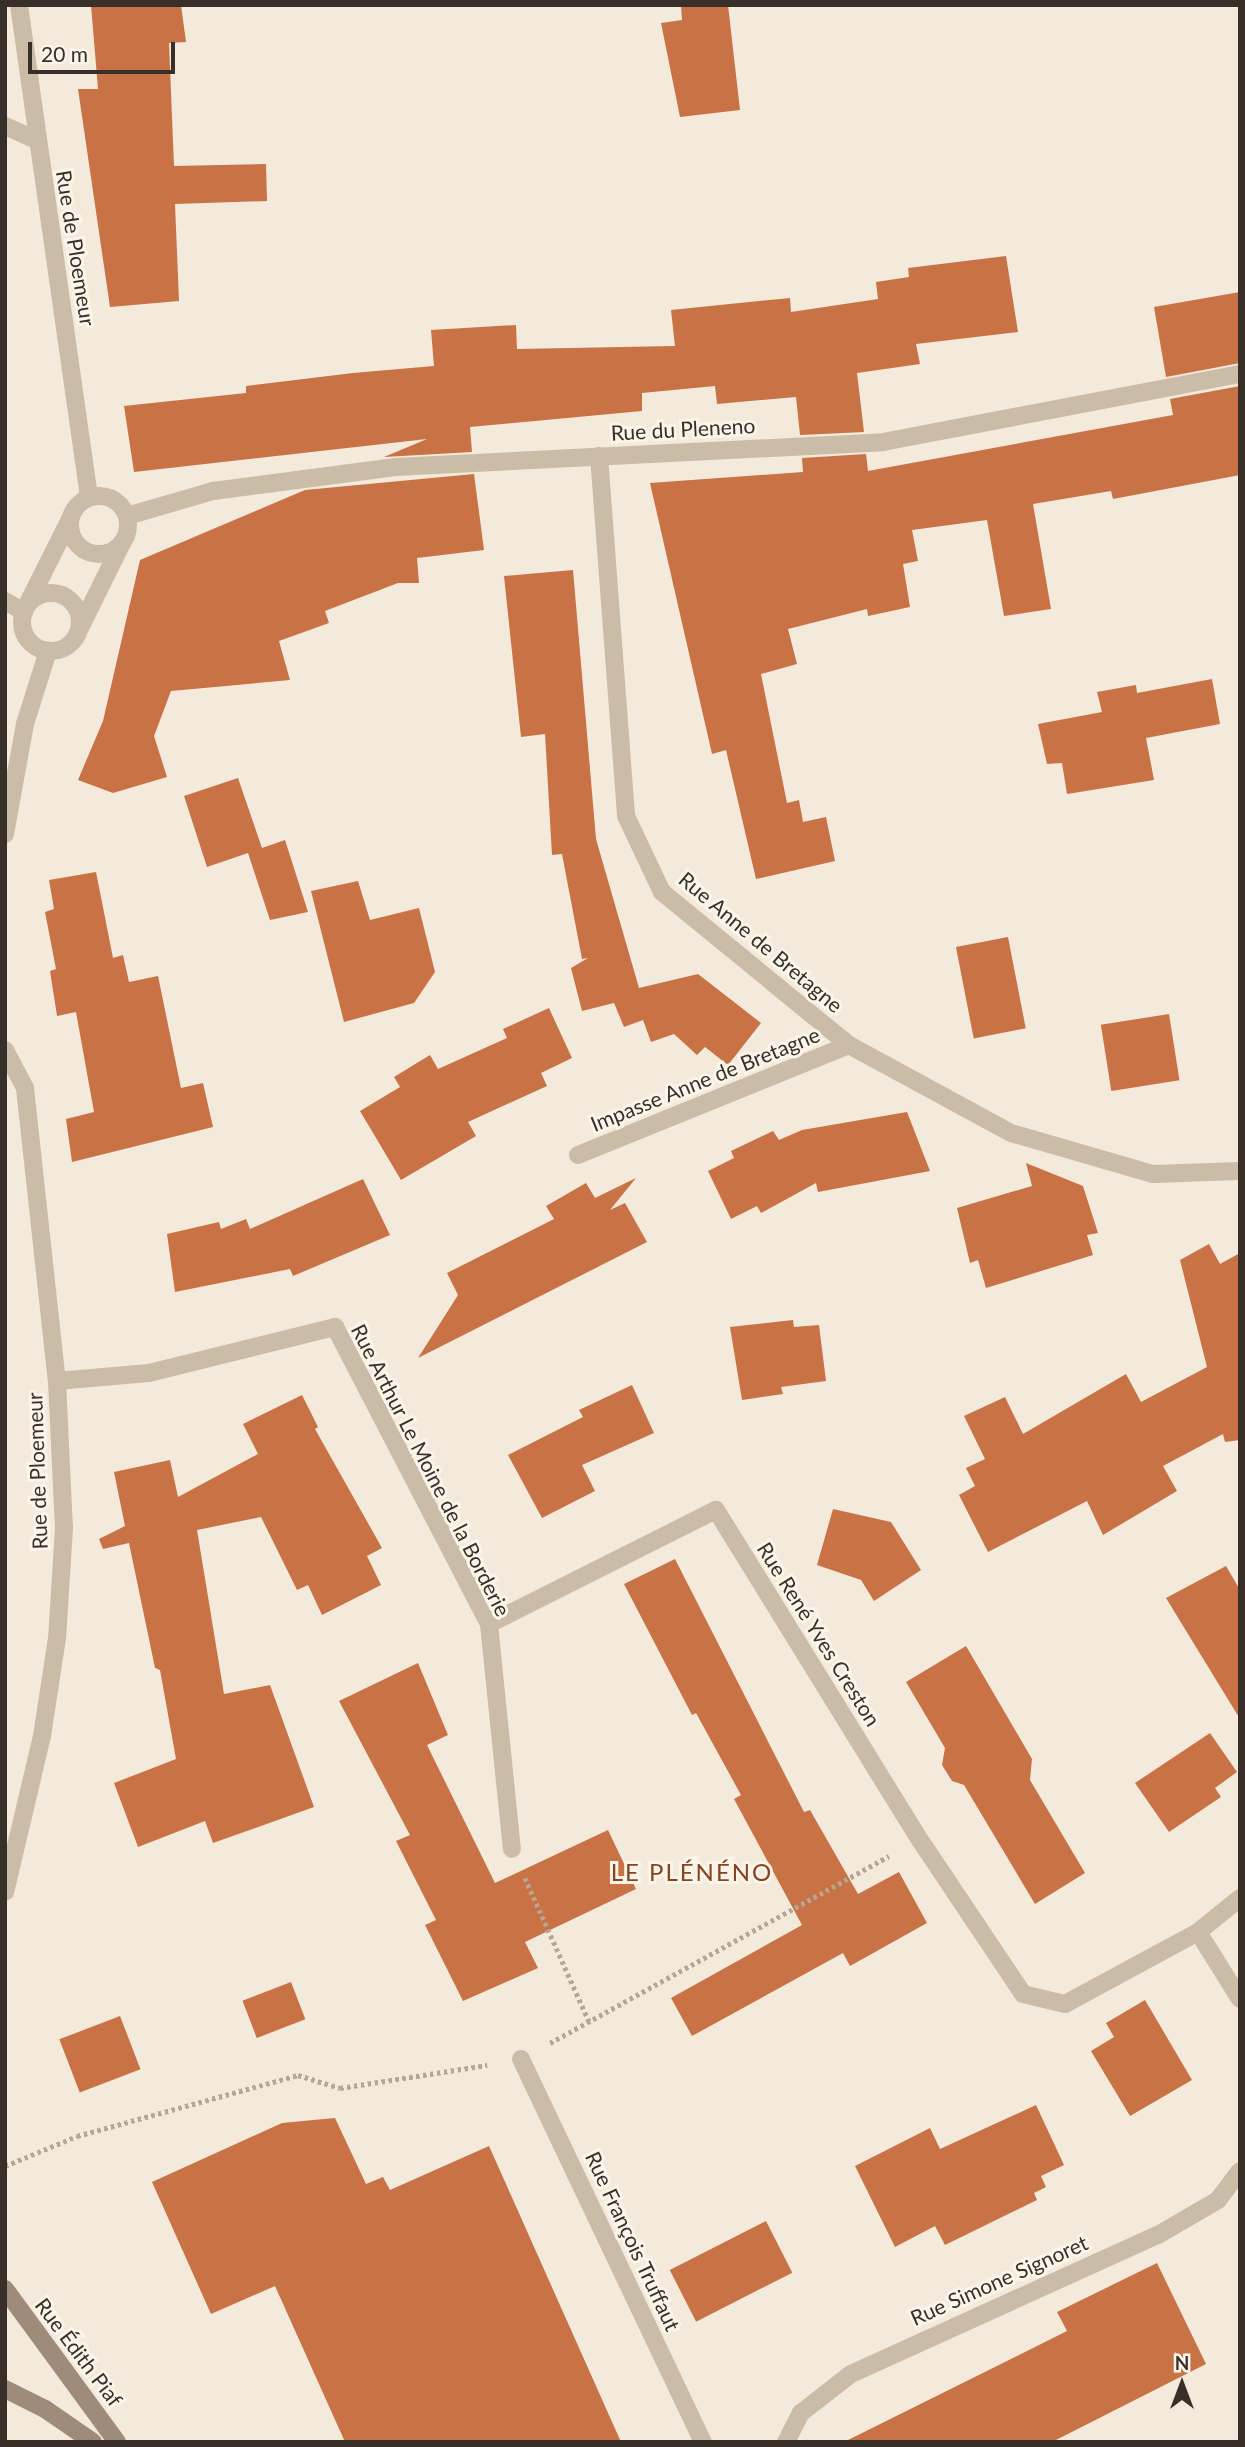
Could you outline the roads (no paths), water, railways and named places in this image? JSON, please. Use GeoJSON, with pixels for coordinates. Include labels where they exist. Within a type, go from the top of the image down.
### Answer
{"type":"FeatureCollection","features":[{"type":"Feature","properties":{"kind":"main road","name":"Rue Édith Piaf"},"geometry":{"type":"LineString","coordinates":[[5,2289],[117,2442]]}},
{"type":"Feature","properties":{"kind":"main road"},"geometry":{"type":"LineString","coordinates":[[5,2389],[45,2409],[93,2442]]}},
{"type":"Feature","properties":{"kind":"street","name":"Rue de Ploemeur"},"geometry":{"type":"LineString","coordinates":[[19,5],[36,140],[89,498]]}},
{"type":"Feature","properties":{"kind":"street"},"geometry":{"type":"LineString","coordinates":[[5,126],[36,140]]}},
{"type":"Feature","properties":{"kind":"street","name":"Rue du Pleneno"},"geometry":{"type":"LineString","coordinates":[[127,516],[213,491],[395,467],[883,442],[1240,374]]}},
{"type":"Feature","properties":{"kind":"street","name":"Rue Anne de Bretagne"},"geometry":{"type":"LineString","coordinates":[[599,456],[626,816],[662,892],[849,1045],[1012,1133],[1153,1174],[1240,1171]]}},
{"type":"Feature","properties":{"kind":"street"},"geometry":{"type":"LineString","coordinates":[[89,498],[116,501],[127,516],[122,543],[79,631],[67,646],[48,651],[30,643],[25,635],[25,609],[70,519],[89,498]]}},
{"type":"Feature","properties":{"kind":"street"},"geometry":{"type":"LineString","coordinates":[[70,519],[73,537],[87,551],[105,553],[122,543]]}},
{"type":"Feature","properties":{"kind":"street"},"geometry":{"type":"LineString","coordinates":[[25,609],[50,592],[64,595],[79,612],[79,631]]}},
{"type":"Feature","properties":{"kind":"street"},"geometry":{"type":"LineString","coordinates":[[5,601],[25,609]]}},
{"type":"Feature","properties":{"kind":"street"},"geometry":{"type":"LineString","coordinates":[[5,834],[26,724],[48,651]]}},
{"type":"Feature","properties":{"kind":"street","name":"Impasse Anne de Bretagne"},"geometry":{"type":"LineString","coordinates":[[578,1155],[849,1045]]}},
{"type":"Feature","properties":{"kind":"street","name":"Rue de Ploemeur"},"geometry":{"type":"LineString","coordinates":[[5,1050],[25,1088],[57,1381],[64,1528],[57,1638],[42,1736],[5,1892]]}},
{"type":"Feature","properties":{"kind":"street","name":"Rue Arthur Le Moine de la Borderie"},"geometry":{"type":"LineString","coordinates":[[57,1381],[149,1373],[335,1327],[489,1623],[512,1849]]}},
{"type":"Feature","properties":{"kind":"street","name":"Rue René Yves Creston"},"geometry":{"type":"LineString","coordinates":[[489,1623],[716,1510],[920,1840],[1023,1994],[1065,2004],[1198,1932]]}},
{"type":"Feature","properties":{"kind":"street"},"geometry":{"type":"LineString","coordinates":[[1240,1898],[1198,1932],[1240,1999]]}},
{"type":"Feature","properties":{"kind":"street","name":"Rue François Truffaut"},"geometry":{"type":"LineString","coordinates":[[521,2059],[703,2442]]}},
{"type":"Feature","properties":{"kind":"street","name":"Rue Simone Signoret"},"geometry":{"type":"LineString","coordinates":[[786,2442],[801,2413],[851,2374],[1158,2235],[1218,2200],[1240,2171]]}},
{"type":"Feature","properties":{"kind":"district","name":"LE PLÉNÉNO"},"geometry":{"type":"Point","coordinates":[692,1872]}}]}
